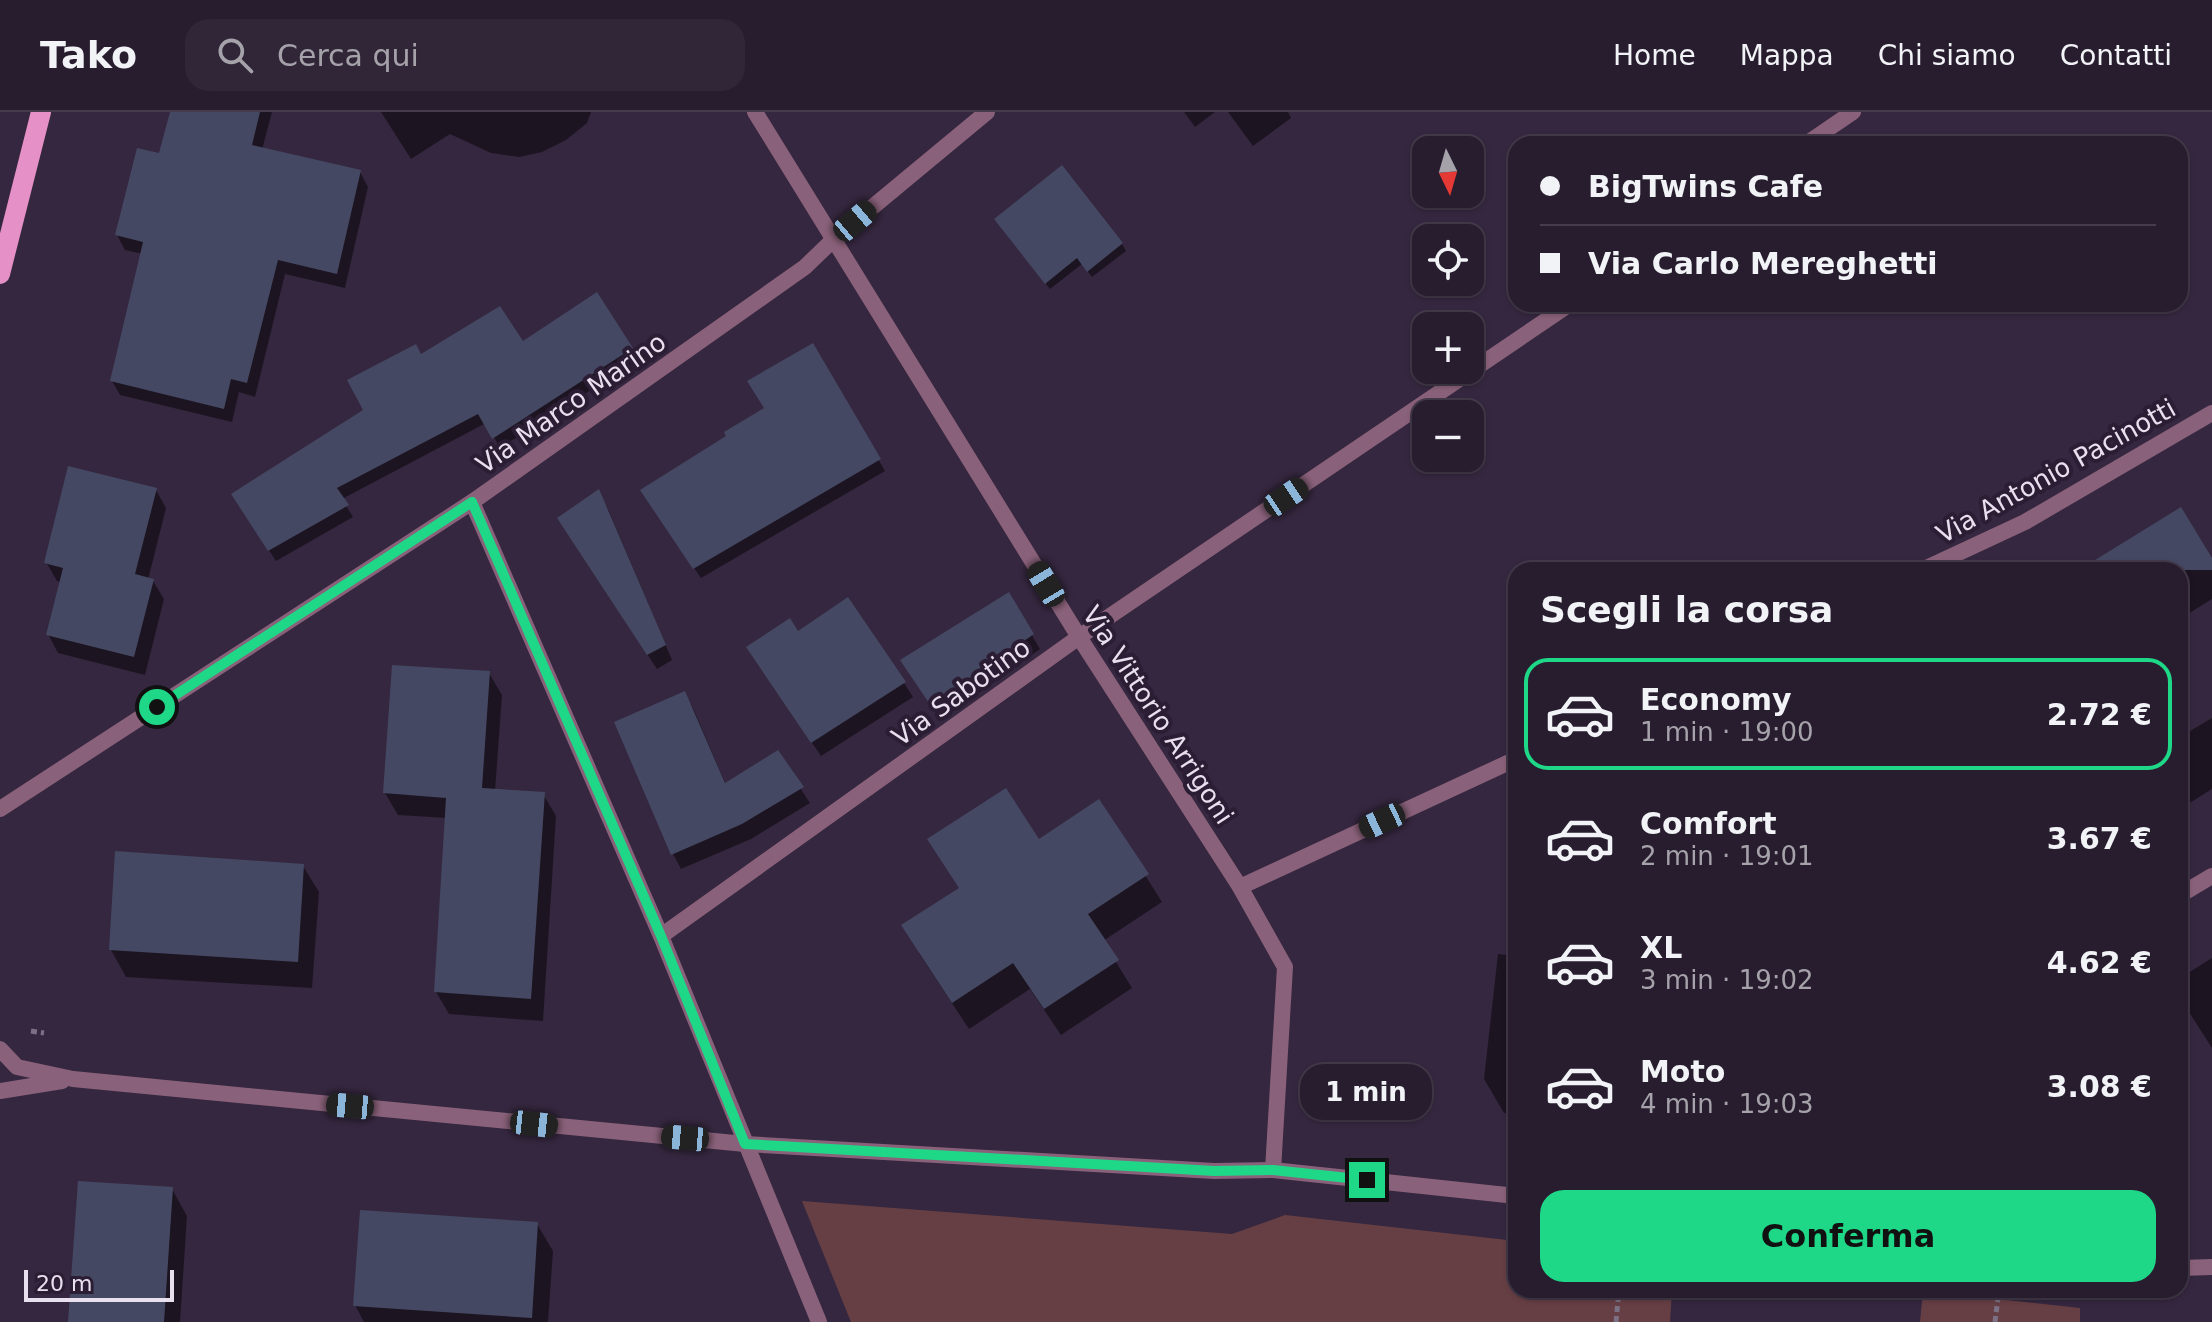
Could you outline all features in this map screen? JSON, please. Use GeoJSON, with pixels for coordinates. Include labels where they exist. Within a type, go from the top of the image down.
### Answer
{"type":"FeatureCollection","features":[{"type":"Feature","properties":{"kind":"main road"},"geometry":{"type":"LineString","coordinates":[[0,274],[41,112]]}},
{"type":"Feature","properties":{"kind":"street","name":"Via Vittorio Arrigoni"},"geometry":{"type":"LineString","coordinates":[[755,112],[1079,637],[1240,887],[1285,967],[1273,1170]]}},
{"type":"Feature","properties":{"kind":"street","name":"Via Marco Marino"},"geometry":{"type":"LineString","coordinates":[[0,809],[472,502],[805,267],[834,239],[987,112]]}},
{"type":"Feature","properties":{"kind":"street"},"geometry":{"type":"LineString","coordinates":[[1818,136],[1853,112]]}},
{"type":"Feature","properties":{"kind":"street","name":"Via Sabotino"},"geometry":{"type":"LineString","coordinates":[[661,936],[1079,637],[1558,312]]}},
{"type":"Feature","properties":{"kind":"street","name":"Via Antonio Pacinotti"},"geometry":{"type":"LineString","coordinates":[[1939,562],[2025,522],[2212,413]]}},
{"type":"Feature","properties":{"kind":"street"},"geometry":{"type":"LineString","coordinates":[[472,502],[661,936],[819,1322]]}},
{"type":"Feature","properties":{"kind":"street"},"geometry":{"type":"LineString","coordinates":[[1240,887],[1508,763]]}},
{"type":"Feature","properties":{"kind":"street"},"geometry":{"type":"LineString","coordinates":[[2188,890],[2212,876]]}},
{"type":"Feature","properties":{"kind":"street"},"geometry":{"type":"LineString","coordinates":[[0,1049],[17,1067],[73,1079],[745,1144],[1214,1171],[1273,1170],[1508,1195]]}},
{"type":"Feature","properties":{"kind":"street"},"geometry":{"type":"LineString","coordinates":[[0,1091],[73,1079]]}},
{"type":"Feature","properties":{"kind":"street"},"geometry":{"type":"LineString","coordinates":[[2188,1268],[2212,1267]]}},
{"type":"Feature","properties":{"kind":"path"},"geometry":{"type":"LineString","coordinates":[[1616,1322],[1618,1298]]}},
{"type":"Feature","properties":{"kind":"path"},"geometry":{"type":"LineString","coordinates":[[1995,1322],[1998,1298]]}},
{"type":"Feature","properties":{"kind":"shaded area"},"geometry":{"type":"Polygon","coordinates":[[[802,1201],[1232,1234],[1285,1215],[1508,1240],[1508,1298],[1672,1298],[1670,1322],[851,1322],[802,1201]]]}},
{"type":"Feature","properties":{"kind":"shaded area"},"geometry":{"type":"Polygon","coordinates":[[[1922,1298],[1988,1298],[2080,1308],[2080,1322],[1920,1322],[1922,1298]]]}},
{"type":"Feature","properties":{"kind":"building"},"geometry":{"type":"Polygon","coordinates":[[[170,112],[260,112],[252,145],[361,170],[337,274],[278,260],[247,383],[231,379],[224,409],[110,381],[143,242],[115,235],[137,148],[159,153],[170,112]]]}},
{"type":"Feature","properties":{"kind":"building"},"geometry":{"type":"Polygon","coordinates":[[[1062,165],[1123,243],[1087,272],[1077,258],[1045,284],[994,219],[1062,165]]]}},
{"type":"Feature","properties":{"kind":"building"},"geometry":{"type":"Polygon","coordinates":[[[597,292],[633,348],[492,439],[478,414],[337,488],[349,505],[268,551],[231,494],[363,410],[347,380],[416,344],[421,354],[500,306],[523,341],[597,292]]]}},
{"type":"Feature","properties":{"kind":"building"},"geometry":{"type":"Polygon","coordinates":[[[813,343],[881,459],[693,569],[640,490],[764,408],[747,381],[813,343]]]}},
{"type":"Feature","properties":{"kind":"building"},"geometry":{"type":"Polygon","coordinates":[[[68,466],[157,488],[135,574],[154,579],[134,657],[46,635],[63,568],[44,563],[68,466]]]}},
{"type":"Feature","properties":{"kind":"building"},"geometry":{"type":"Polygon","coordinates":[[[599,489],[666,645],[647,655],[557,518],[599,489]]]}},
{"type":"Feature","properties":{"kind":"building"},"geometry":{"type":"Polygon","coordinates":[[[2181,507],[2212,558],[2212,570],[2188,570],[2188,562],[2092,562],[2181,507]]]}},
{"type":"Feature","properties":{"kind":"building"},"geometry":{"type":"Polygon","coordinates":[[[1009,592],[1034,634],[931,706],[900,660],[1009,592]]]}},
{"type":"Feature","properties":{"kind":"building"},"geometry":{"type":"Polygon","coordinates":[[[848,597],[906,682],[811,743],[746,647],[790,618],[798,631],[848,597]]]}},
{"type":"Feature","properties":{"kind":"building"},"geometry":{"type":"Polygon","coordinates":[[[392,665],[490,671],[482,788],[545,792],[531,999],[434,992],[446,798],[383,793],[392,665]]]}},
{"type":"Feature","properties":{"kind":"building"},"geometry":{"type":"Polygon","coordinates":[[[685,691],[725,783],[778,750],[804,787],[742,824],[671,855],[614,722],[685,691]]]}},
{"type":"Feature","properties":{"kind":"building"},"geometry":{"type":"Polygon","coordinates":[[[1006,788],[1039,839],[1099,799],[1149,874],[1088,914],[1119,960],[1044,1009],[1013,963],[952,1003],[901,925],[959,888],[927,839],[1006,788]]]}},
{"type":"Feature","properties":{"kind":"building"},"geometry":{"type":"Polygon","coordinates":[[[115,851],[304,864],[298,962],[109,950],[115,851]]]}},
{"type":"Feature","properties":{"kind":"building"},"geometry":{"type":"Polygon","coordinates":[[[78,1181],[173,1187],[164,1322],[68,1322],[78,1181]]]}},
{"type":"Feature","properties":{"kind":"building"},"geometry":{"type":"Polygon","coordinates":[[[360,1210],[538,1222],[532,1318],[353,1306],[360,1210]]]}},
{"type":"Feature","properties":{"kind":"route"},"geometry":{"type":"LineString","coordinates":[[157,707],[472,502],[661,936],[745,1144],[1214,1171],[1273,1170],[1367,1180]]}}]}
